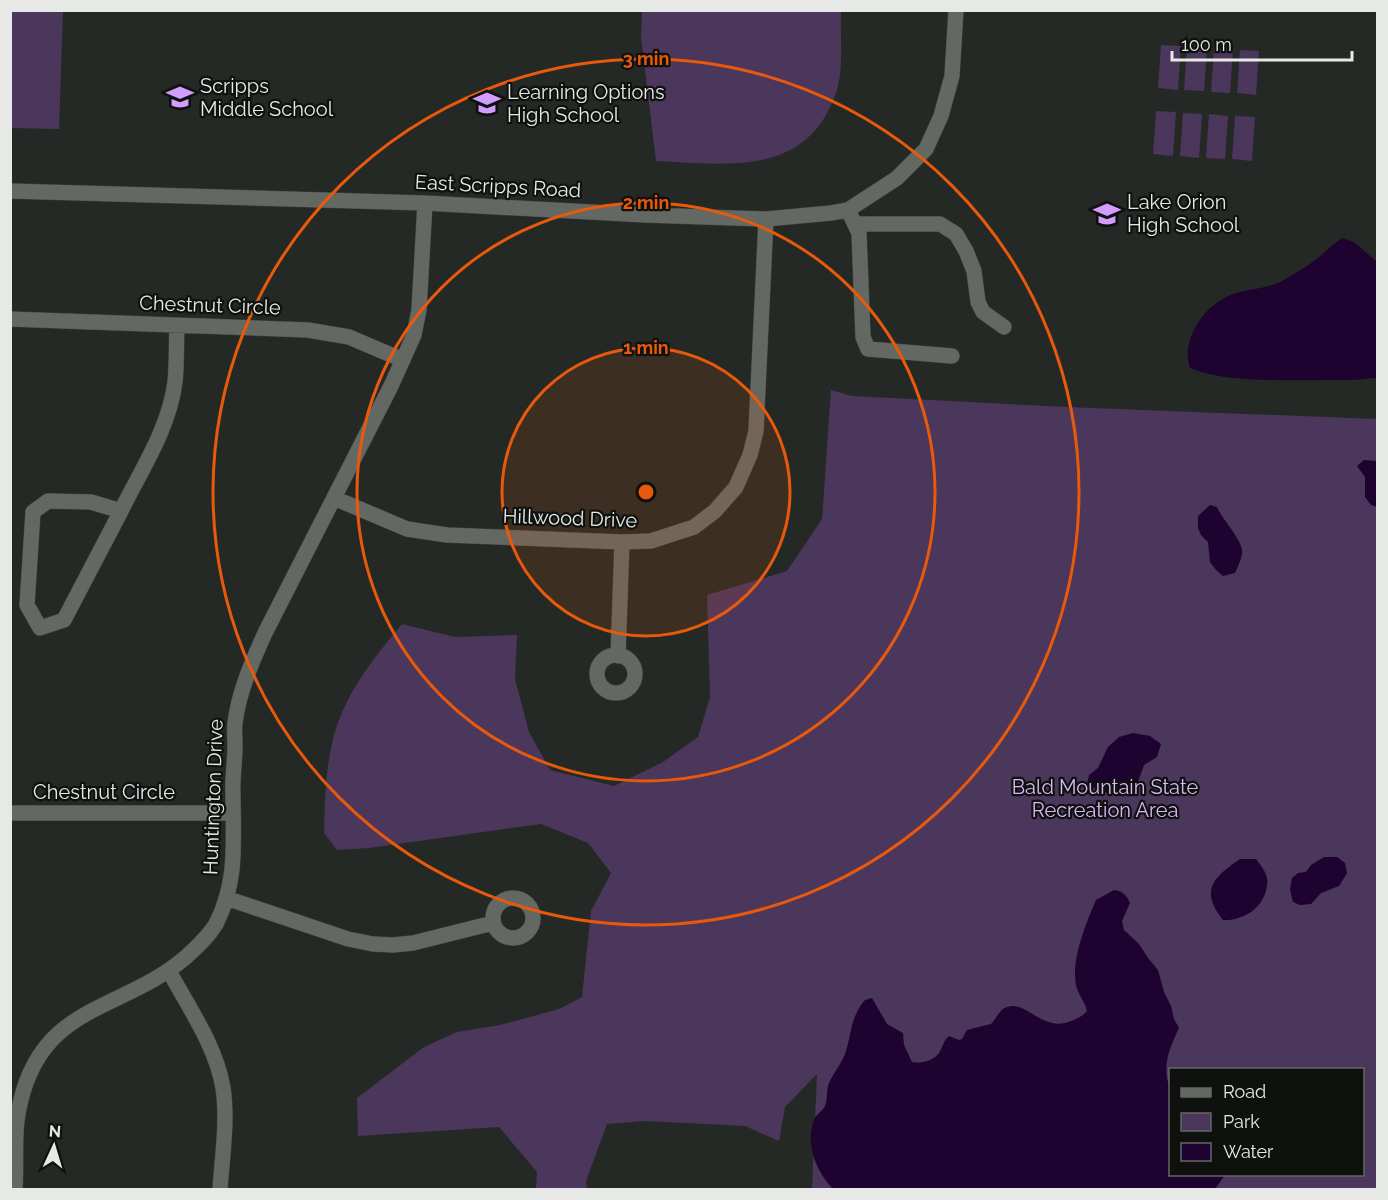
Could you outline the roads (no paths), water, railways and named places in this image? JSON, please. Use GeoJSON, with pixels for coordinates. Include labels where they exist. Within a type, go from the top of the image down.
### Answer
{"type":"FeatureCollection","features":[{"type":"Feature","properties":{"kind":"street","name":"East Scripps Road"},"geometry":{"type":"LineString","coordinates":[[10,191],[425,203],[766,219],[848,210],[897,178],[926,150],[941,116],[952,76],[956,10]]}},
{"type":"Feature","properties":{"kind":"street","name":"Huntington Drive"},"geometry":{"type":"LineString","coordinates":[[15,1190],[13,1141],[20,1104],[30,1074],[43,1048],[67,1024],[169,971],[202,942],[214,927],[232,878],[235,837],[235,725],[246,675],[414,336],[419,310],[425,203]]}},
{"type":"Feature","properties":{"kind":"street"},"geometry":{"type":"LineString","coordinates":[[848,210],[859,233],[863,337],[868,349],[952,356]]}},
{"type":"Feature","properties":{"kind":"street","name":"Hillwood Drive"},"geometry":{"type":"LineString","coordinates":[[334,498],[407,529],[447,535],[622,542],[651,541],[694,527],[716,511],[736,487],[750,456],[756,431],[766,219]]}},
{"type":"Feature","properties":{"kind":"street"},"geometry":{"type":"LineString","coordinates":[[855,224],[940,224],[956,234],[974,271],[978,302],[983,312],[1004,327]]}},
{"type":"Feature","properties":{"kind":"street","name":"Chestnut Circle"},"geometry":{"type":"LineString","coordinates":[[10,319],[286,328],[316,331],[349,337],[403,360]]}},
{"type":"Feature","properties":{"kind":"street"},"geometry":{"type":"LineString","coordinates":[[121,511],[91,502],[48,501],[33,512],[27,605],[40,628],[64,620],[121,511],[156,444],[169,409],[175,384],[177,326]]}},
{"type":"Feature","properties":{"kind":"street"},"geometry":{"type":"LineString","coordinates":[[618,656],[622,542]]}},
{"type":"Feature","properties":{"kind":"street","name":"Chestnut Circle"},"geometry":{"type":"LineString","coordinates":[[10,813],[234,813]]}},
{"type":"Feature","properties":{"kind":"street"},"geometry":{"type":"LineString","coordinates":[[226,898],[348,939],[373,944],[413,943],[493,923]]}},
{"type":"Feature","properties":{"kind":"street"},"geometry":{"type":"LineString","coordinates":[[169,971],[212,1050],[219,1068],[225,1111],[220,1190]]}},
{"type":"Feature","properties":{"kind":"water"},"geometry":{"type":"Polygon","coordinates":[[[1343,238],[1354,242],[1377,262],[1377,378],[1246,379],[1225,377],[1190,368],[1188,357],[1192,334],[1204,314],[1213,306],[1233,294],[1271,286],[1282,281],[1321,256],[1343,238]]]}},
{"type":"Feature","properties":{"kind":"water"},"geometry":{"type":"Polygon","coordinates":[[[1364,460],[1377,463],[1377,507],[1371,505],[1365,497],[1365,477],[1357,466],[1364,460]]]}},
{"type":"Feature","properties":{"kind":"water"},"geometry":{"type":"Polygon","coordinates":[[[1210,505],[1217,507],[1240,543],[1242,554],[1235,573],[1223,576],[1210,562],[1208,542],[1198,528],[1198,516],[1210,505]]]}},
{"type":"Feature","properties":{"kind":"water"},"geometry":{"type":"Polygon","coordinates":[[[1133,733],[1150,736],[1161,744],[1157,757],[1144,765],[1133,796],[1109,793],[1087,784],[1089,775],[1098,768],[1108,747],[1119,737],[1133,733]]]}},
{"type":"Feature","properties":{"kind":"water"},"geometry":{"type":"Polygon","coordinates":[[[1324,857],[1337,857],[1345,863],[1347,873],[1339,886],[1321,893],[1311,904],[1300,905],[1293,902],[1290,890],[1292,878],[1298,873],[1306,872],[1311,865],[1324,857]]]}},
{"type":"Feature","properties":{"kind":"water"},"geometry":{"type":"Polygon","coordinates":[[[1240,859],[1256,859],[1265,871],[1267,885],[1265,893],[1258,906],[1246,915],[1223,920],[1216,910],[1211,892],[1217,878],[1240,859]]]}},
{"type":"Feature","properties":{"kind":"water"},"geometry":{"type":"Polygon","coordinates":[[[1114,890],[1124,894],[1129,900],[1130,903],[1122,921],[1124,930],[1139,944],[1158,970],[1164,992],[1179,1028],[1170,1050],[1166,1072],[1169,1085],[1169,1176],[1224,1176],[1215,1189],[832,1188],[821,1173],[814,1157],[812,1129],[815,1118],[825,1106],[829,1083],[845,1055],[854,1018],[865,1000],[872,998],[887,1024],[903,1033],[904,1045],[912,1062],[915,1063],[934,1058],[949,1036],[962,1039],[967,1030],[991,1024],[1003,1009],[1011,1006],[1026,1010],[1051,1023],[1060,1024],[1082,1016],[1087,1011],[1077,989],[1075,975],[1077,953],[1096,900],[1114,890]]]}},
{"type":"Feature","properties":{"kind":"place","name":"Scripps Middle School"},"geometry":{"type":"Point","coordinates":[180,97]}},
{"type":"Feature","properties":{"kind":"place","name":"Learning Options High School"},"geometry":{"type":"Point","coordinates":[487,103]}},
{"type":"Feature","properties":{"kind":"place","name":"Lake Orion High School"},"geometry":{"type":"Point","coordinates":[1107,214]}},
{"type":"Feature","properties":{"kind":"park label","name":"Bald Mountain State Recreation Area"},"geometry":{"type":"Point","coordinates":[1105,798]}}]}
